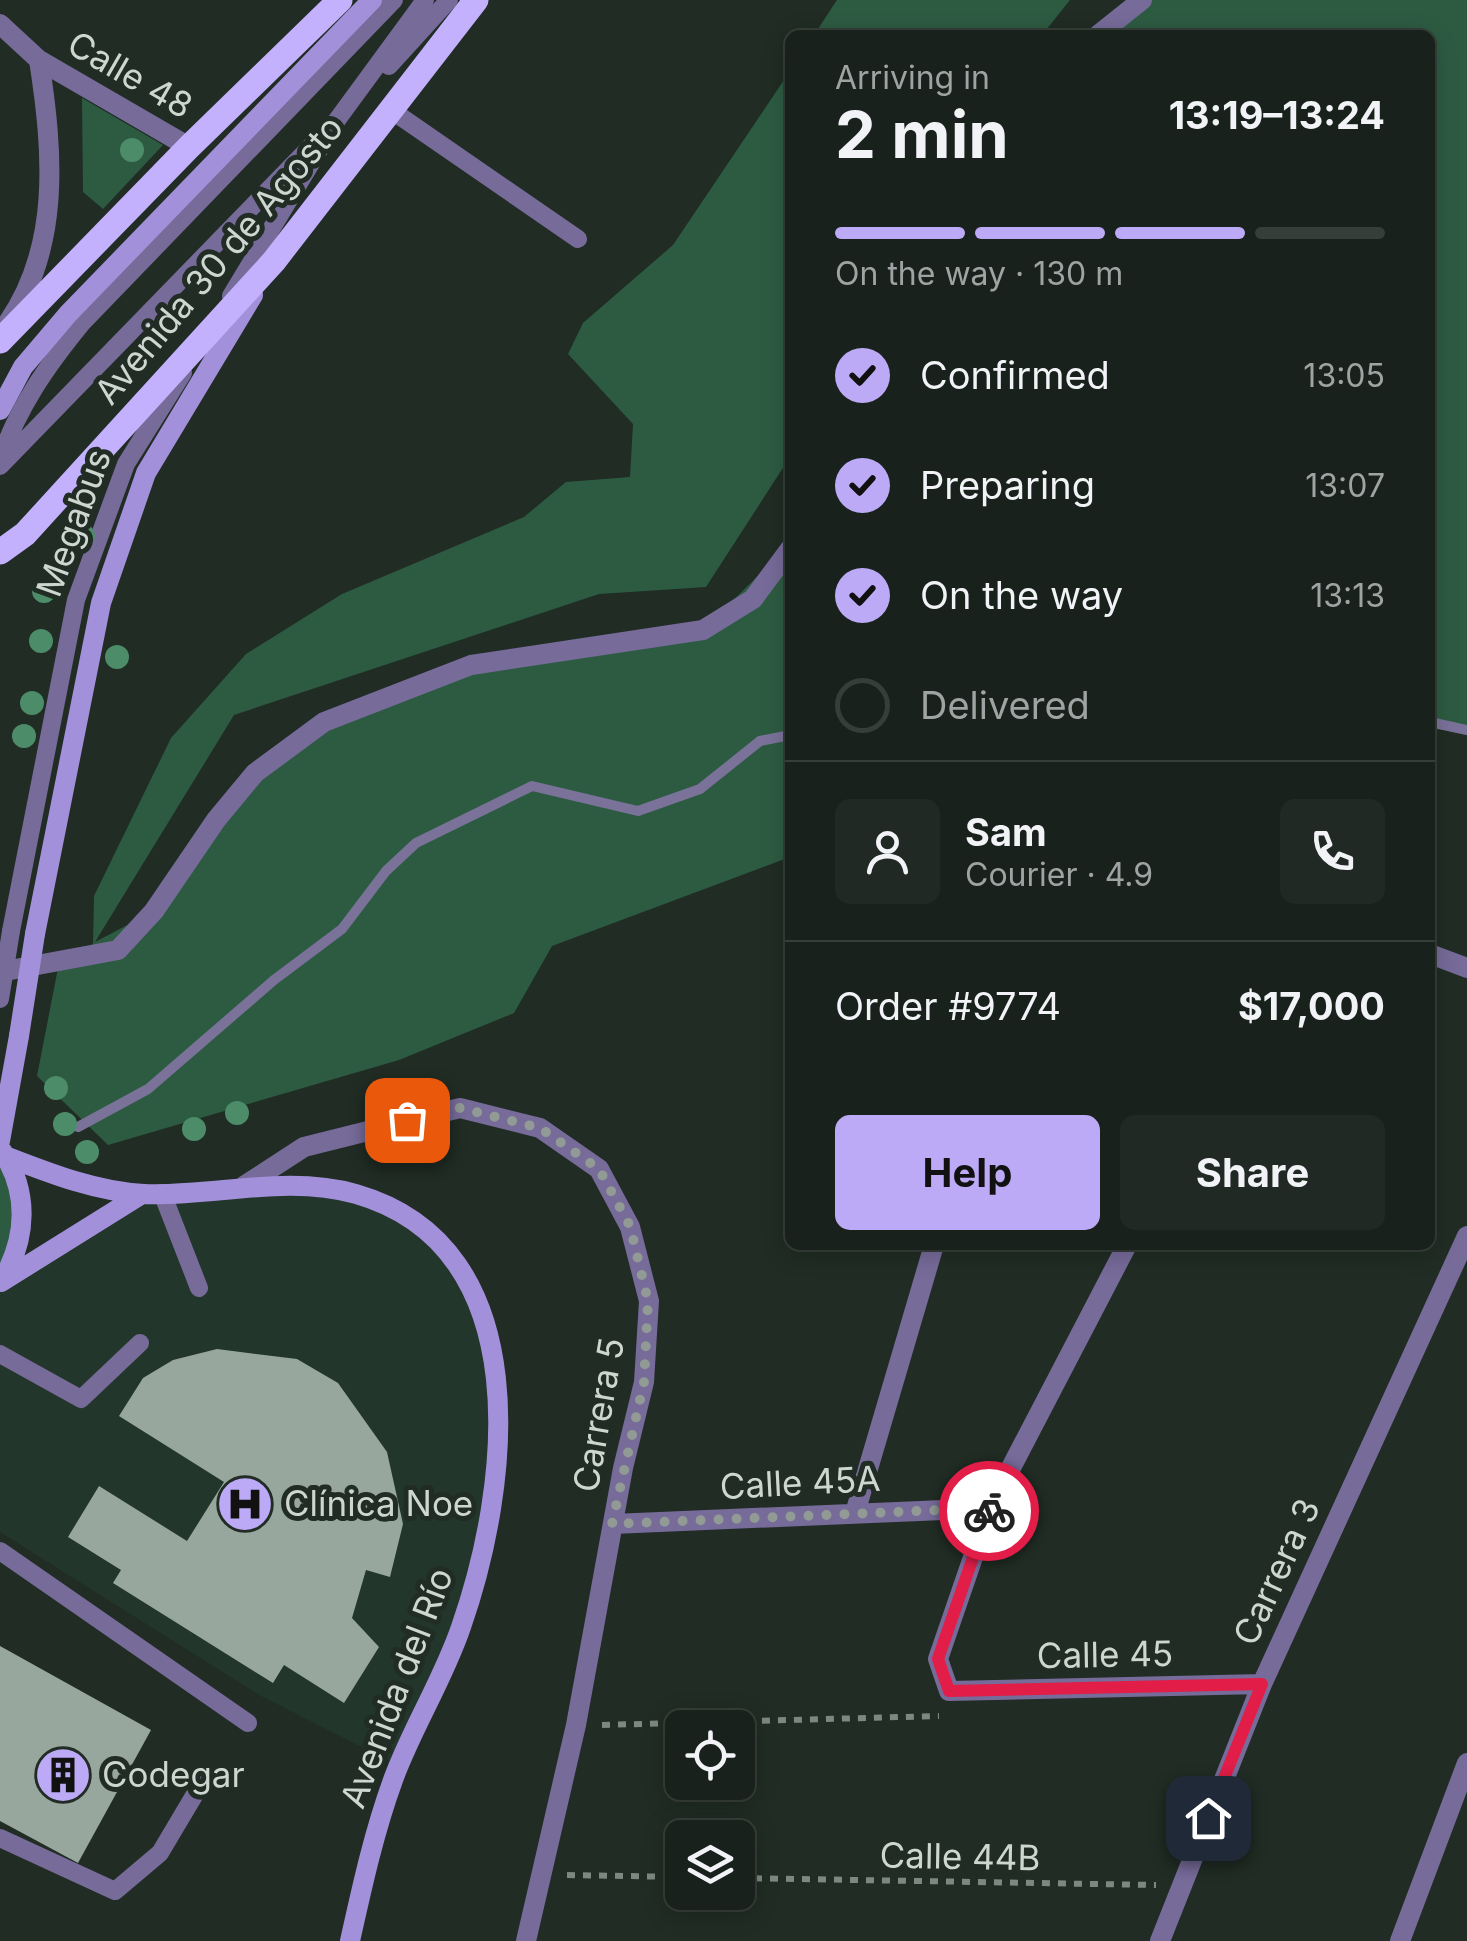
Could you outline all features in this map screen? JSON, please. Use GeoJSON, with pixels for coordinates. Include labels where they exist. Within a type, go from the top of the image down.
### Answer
{"type":"FeatureCollection","features":[{"type":"Feature","properties":{"kind":"main road"},"geometry":{"type":"LineString","coordinates":[[0,342],[189,146],[340,0]]}},
{"type":"Feature","properties":{"kind":"main road"},"geometry":{"type":"LineString","coordinates":[[0,410],[23,367],[68,314],[372,0]]}},
{"type":"Feature","properties":{"kind":"main road","name":"Avenida 30 de Agosto"},"geometry":{"type":"LineString","coordinates":[[0,552],[26,534],[274,261],[476,0]]}},
{"type":"Feature","properties":{"kind":"main road"},"geometry":{"type":"LineString","coordinates":[[1,1283],[14,1261],[23,1212],[21,1192],[2,1148],[35,934],[101,602],[146,472],[274,261]]}},
{"type":"Feature","properties":{"kind":"main road","name":"Avenida del Río"},"geometry":{"type":"LineString","coordinates":[[2,1148],[58,1177],[152,1193],[244,1186],[354,1193],[390,1208],[427,1232],[457,1262],[476,1294],[490,1330],[497,1372],[494,1475],[474,1587],[444,1675],[395,1775],[350,1941]]}},
{"type":"Feature","properties":{"kind":"main road","name":"Avenida del Río"},"geometry":{"type":"LineString","coordinates":[[1,1283],[152,1193]]}},
{"type":"Feature","properties":{"kind":"street"},"geometry":{"type":"LineString","coordinates":[[1104,30],[1142,0]]}},
{"type":"Feature","properties":{"kind":"street","name":"Calle 48"},"geometry":{"type":"LineString","coordinates":[[0,24],[39,60],[189,146]]}},
{"type":"Feature","properties":{"kind":"street","name":"Calle 48"},"geometry":{"type":"LineString","coordinates":[[0,333],[12,316],[40,254],[52,188],[39,60]]}},
{"type":"Feature","properties":{"kind":"street"},"geometry":{"type":"LineString","coordinates":[[0,972],[118,950],[154,912],[216,820],[255,773],[324,722],[471,665],[703,630],[753,599],[785,556]]}},
{"type":"Feature","properties":{"kind":"street"},"geometry":{"type":"LineString","coordinates":[[1435,956],[1467,968]]}},
{"type":"Feature","properties":{"kind":"street","name":"Carrera 5"},"geometry":{"type":"LineString","coordinates":[[244,1186],[304,1147],[460,1108],[540,1128],[599,1169],[630,1226],[648,1301],[644,1382],[612,1524],[576,1725],[526,1941]]}},
{"type":"Feature","properties":{"kind":"street","name":"Carrera 3"},"geometry":{"type":"LineString","coordinates":[[1160,1941],[1262,1684],[1467,1236]]}},
{"type":"Feature","properties":{"kind":"street"},"geometry":{"type":"LineString","coordinates":[[855,1513],[933,1250]]}},
{"type":"Feature","properties":{"kind":"street"},"geometry":{"type":"LineString","coordinates":[[949,1691],[938,1659],[990,1508],[1124,1250]]}},
{"type":"Feature","properties":{"kind":"street","name":"Calle 45A"},"geometry":{"type":"LineString","coordinates":[[612,1524],[990,1508]]}},
{"type":"Feature","properties":{"kind":"street","name":"Calle 45"},"geometry":{"type":"LineString","coordinates":[[949,1691],[1262,1684]]}},
{"type":"Feature","properties":{"kind":"street"},"geometry":{"type":"LineString","coordinates":[[1400,1941],[1460,1792],[1467,1764]]}},
{"type":"Feature","properties":{"kind":"lane","name":"Megabus"},"geometry":{"type":"LineString","coordinates":[[0,462],[24,402],[82,323],[394,0]]}},
{"type":"Feature","properties":{"kind":"lane","name":"Megabus"},"geometry":{"type":"LineString","coordinates":[[0,999],[76,600],[126,464],[335,121],[425,0]]}},
{"type":"Feature","properties":{"kind":"lane","name":"Megabus"},"geometry":{"type":"LineString","coordinates":[[0,462],[450,0]]}},
{"type":"Feature","properties":{"kind":"lane"},"geometry":{"type":"LineString","coordinates":[[391,110],[578,239]]}},
{"type":"Feature","properties":{"kind":"lane"},"geometry":{"type":"LineString","coordinates":[[152,1193],[199,1288]]}},
{"type":"Feature","properties":{"kind":"lane"},"geometry":{"type":"LineString","coordinates":[[0,1354],[80,1399],[140,1343]]}},
{"type":"Feature","properties":{"kind":"lane"},"geometry":{"type":"LineString","coordinates":[[0,1551],[248,1723]]}},
{"type":"Feature","properties":{"kind":"lane"},"geometry":{"type":"LineString","coordinates":[[0,1838],[115,1892],[160,1853],[207,1774]]}},
{"type":"Feature","properties":{"kind":"path"},"geometry":{"type":"LineString","coordinates":[[576,1725],[939,1716],[949,1691]]}},
{"type":"Feature","properties":{"kind":"path"},"geometry":{"type":"LineString","coordinates":[[540,1875],[665,1877]]}},
{"type":"Feature","properties":{"kind":"path","name":"Calle 44B"},"geometry":{"type":"LineString","coordinates":[[755,1878],[1181,1886]]}},
{"type":"Feature","properties":{"kind":"shaded area","name":"Clínica Noe"},"geometry":{"type":"Polygon","coordinates":[[[355,1193],[457,1262],[497,1372],[474,1587],[399,1766],[259,1695],[0,1532],[0,1285],[142,1194],[355,1193]]]}},
{"type":"Feature","properties":{"kind":"green space"},"geometry":{"type":"Polygon","coordinates":[[[837,0],[1070,0],[1046,30],[817,30],[837,0]]]}},
{"type":"Feature","properties":{"kind":"green space"},"geometry":{"type":"Polygon","coordinates":[[[1141,0],[1467,0],[1467,730],[1435,729],[1435,30],[1104,30],[1141,0]]]}},
{"type":"Feature","properties":{"kind":"green space"},"geometry":{"type":"Polygon","coordinates":[[[785,78],[785,465],[706,587],[599,594],[234,715],[95,942],[154,911],[242,789],[347,713],[471,665],[703,630],[785,549],[785,859],[552,946],[514,1013],[399,1060],[108,1145],[37,1076],[59,963],[93,944],[94,896],[171,738],[246,654],[342,594],[524,517],[566,482],[630,477],[633,424],[568,354],[583,323],[673,245],[785,78]]]}},
{"type":"Feature","properties":{"kind":"green space"},"geometry":{"type":"Polygon","coordinates":[[[82,98],[163,145],[103,209],[83,192],[82,98]]]}},
{"type":"Feature","properties":{"kind":"green space"},"geometry":{"type":"Polygon","coordinates":[[[0,1148],[21,1192],[0,1285],[0,1148]]]}},
{"type":"Feature","properties":{"kind":"building"},"geometry":{"type":"Polygon","coordinates":[[[217,1349],[297,1359],[338,1383],[387,1452],[403,1524],[390,1577],[366,1570],[352,1618],[379,1647],[344,1703],[284,1665],[273,1683],[113,1583],[121,1570],[68,1537],[99,1486],[187,1541],[224,1482],[119,1416],[143,1378],[173,1360],[217,1349]]]}},
{"type":"Feature","properties":{"kind":"building","name":"Codegar"},"geometry":{"type":"Polygon","coordinates":[[[0,1646],[151,1730],[78,1863],[0,1821],[0,1646]]]}},
{"type":"Feature","properties":{"kind":"waterway"},"geometry":{"type":"LineString","coordinates":[[1435,723],[1467,730]]}},
{"type":"Feature","properties":{"kind":"waterway"},"geometry":{"type":"LineString","coordinates":[[78,1127],[148,1089],[274,980],[342,929],[386,871],[416,843],[532,786],[638,811],[700,789],[760,741],[785,736]]}},
{"type":"Feature","properties":{"kind":"way so far"},"geometry":{"type":"LineString","coordinates":[[407,1120],[460,1108],[540,1128],[599,1169],[630,1226],[648,1301],[644,1382],[612,1524],[990,1508],[989,1511]]}},
{"type":"Feature","properties":{"kind":"place","name":"Clínica Noe"},"geometry":{"type":"Point","coordinates":[245,1504]}},
{"type":"Feature","properties":{"kind":"place","name":"Codegar"},"geometry":{"type":"Point","coordinates":[63,1775]}},
{"type":"Feature","properties":{"kind":"route"},"geometry":{"type":"LineString","coordinates":[[989,1511],[938,1659],[949,1691],[1262,1684],[1208,1818]]}}]}
